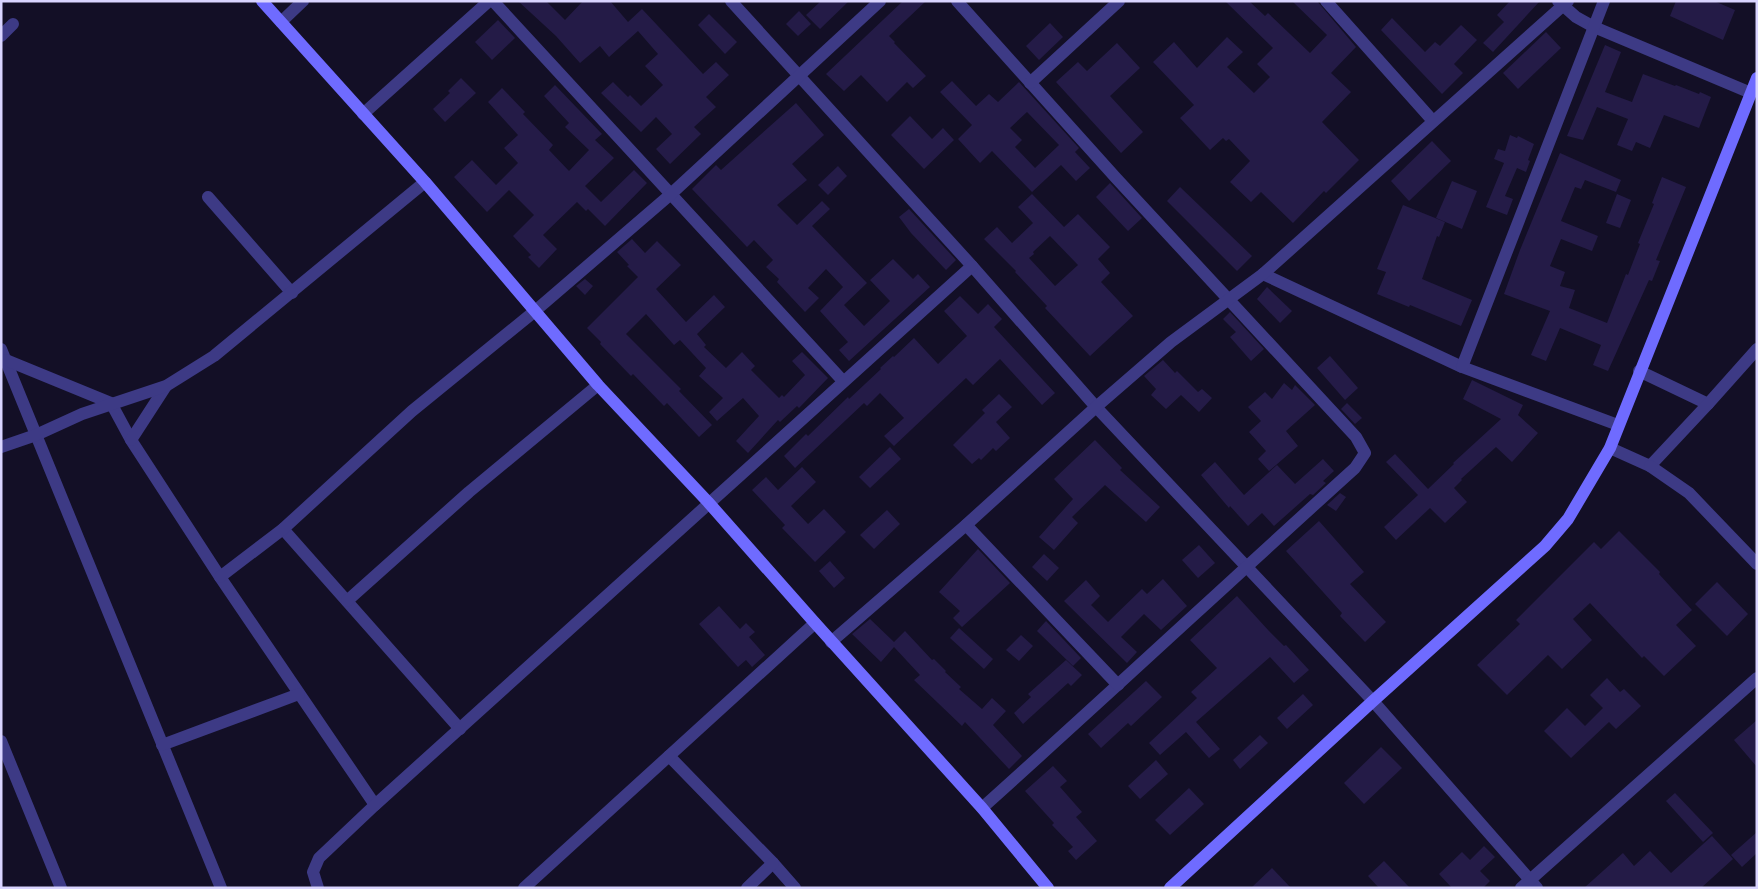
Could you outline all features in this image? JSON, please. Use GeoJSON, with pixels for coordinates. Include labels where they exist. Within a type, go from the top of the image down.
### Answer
{"type":"FeatureCollection","features":[{"type":"Feature","properties":{"kind":"street"},"geometry":{"type":"LineString","coordinates":[[262,1],[425,182],[598,385],[708,502],[831,642],[982,808],[1048,888]]}},
{"type":"Feature","properties":{"kind":"street"},"geometry":{"type":"LineString","coordinates":[[281,22],[303,1]]}},
{"type":"Feature","properties":{"kind":"street"},"geometry":{"type":"LineString","coordinates":[[363,114],[491,1],[843,381]]}},
{"type":"Feature","properties":{"kind":"street"},"geometry":{"type":"LineString","coordinates":[[731,1],[972,266],[1096,407],[1373,701],[1529,885],[1757,678]]}},
{"type":"Feature","properties":{"kind":"street"},"geometry":{"type":"LineString","coordinates":[[220,577],[283,529],[412,411],[535,311],[671,194],[880,1]]}},
{"type":"Feature","properties":{"kind":"street"},"geometry":{"type":"LineString","coordinates":[[957,1],[1116,178],[1356,437],[1365,453],[1355,468],[982,808]]}},
{"type":"Feature","properties":{"kind":"street"},"geometry":{"type":"LineString","coordinates":[[1030,83],[1119,1]]}},
{"type":"Feature","properties":{"kind":"street"},"geometry":{"type":"LineString","coordinates":[[1326,1],[1433,121]]}},
{"type":"Feature","properties":{"kind":"street"},"geometry":{"type":"LineString","coordinates":[[1462,367],[1604,1]]}},
{"type":"Feature","properties":{"kind":"street"},"geometry":{"type":"LineString","coordinates":[[831,642],[966,525],[1171,342],[1263,274],[1563,3],[1594,27],[1751,93]]}},
{"type":"Feature","properties":{"kind":"street"},"geometry":{"type":"LineString","coordinates":[[1,36],[13,24]]}},
{"type":"Feature","properties":{"kind":"street"},"geometry":{"type":"LineString","coordinates":[[1170,888],[1545,546],[1568,518],[1610,448],[1757,78]]}},
{"type":"Feature","properties":{"kind":"street"},"geometry":{"type":"LineString","coordinates":[[1,447],[36,435],[82,414],[166,386],[214,356],[425,182]]}},
{"type":"Feature","properties":{"kind":"street"},"geometry":{"type":"LineString","coordinates":[[208,197],[292,293]]}},
{"type":"Feature","properties":{"kind":"street"},"geometry":{"type":"LineString","coordinates":[[318,888],[312,872],[319,858],[708,502],[972,266]]}},
{"type":"Feature","properties":{"kind":"street"},"geometry":{"type":"LineString","coordinates":[[1263,274],[1462,367],[1618,425]]}},
{"type":"Feature","properties":{"kind":"street"},"geometry":{"type":"LineString","coordinates":[[1650,466],[1757,349]]}},
{"type":"Feature","properties":{"kind":"street"},"geometry":{"type":"LineString","coordinates":[[4,354],[112,403],[131,440],[220,577],[375,805]]}},
{"type":"Feature","properties":{"kind":"street"},"geometry":{"type":"LineString","coordinates":[[4,354],[221,888]]}},
{"type":"Feature","properties":{"kind":"street"},"geometry":{"type":"LineString","coordinates":[[1639,371],[1708,404]]}},
{"type":"Feature","properties":{"kind":"street"},"geometry":{"type":"LineString","coordinates":[[347,601],[469,492],[598,385]]}},
{"type":"Feature","properties":{"kind":"street"},"geometry":{"type":"LineString","coordinates":[[131,440],[166,386]]}},
{"type":"Feature","properties":{"kind":"street"},"geometry":{"type":"LineString","coordinates":[[1610,448],[1650,466],[1673,480],[1696,499],[1757,564]]}},
{"type":"Feature","properties":{"kind":"street"},"geometry":{"type":"LineString","coordinates":[[966,525],[1118,685]]}},
{"type":"Feature","properties":{"kind":"street"},"geometry":{"type":"LineString","coordinates":[[283,529],[460,729]]}},
{"type":"Feature","properties":{"kind":"street"},"geometry":{"type":"LineString","coordinates":[[524,888],[815,624]]}},
{"type":"Feature","properties":{"kind":"street"},"geometry":{"type":"LineString","coordinates":[[162,745],[300,694]]}},
{"type":"Feature","properties":{"kind":"street"},"geometry":{"type":"LineString","coordinates":[[1,741],[5,761],[61,888]]}},
{"type":"Feature","properties":{"kind":"street"},"geometry":{"type":"LineString","coordinates":[[669,756],[774,863],[795,888]]}},
{"type":"Feature","properties":{"kind":"street"},"geometry":{"type":"LineString","coordinates":[[747,888],[774,863]]}},
{"type":"Feature","properties":{"kind":"building"},"geometry":{"type":"Polygon","coordinates":[[[518,1],[546,1],[565,20],[583,1],[610,1],[628,22],[642,9],[703,74],[716,62],[729,75],[706,97],[716,107],[694,127],[701,134],[670,164],[656,149],[672,134],[656,117],[641,132],[601,93],[613,82],[628,97],[630,95],[641,106],[663,85],[645,66],[658,54],[638,31],[609,57],[600,46],[580,63],[556,36],[518,1]]]}},
{"type":"Feature","properties":{"kind":"building"},"geometry":{"type":"Polygon","coordinates":[[[821,1],[849,1],[820,29],[806,15],[821,1]]]}},
{"type":"Feature","properties":{"kind":"building"},"geometry":{"type":"Polygon","coordinates":[[[903,1],[926,1],[889,36],[926,76],[913,88],[907,82],[887,102],[861,75],[844,91],[826,74],[903,1]]]}},
{"type":"Feature","properties":{"kind":"building"},"geometry":{"type":"Polygon","coordinates":[[[1225,1],[1249,1],[1265,16],[1268,13],[1310,53],[1327,35],[1292,1],[1317,1],[1356,47],[1331,73],[1351,92],[1322,122],[1359,160],[1326,193],[1324,191],[1293,223],[1261,192],[1251,202],[1230,182],[1250,161],[1229,139],[1226,141],[1223,138],[1210,150],[1180,118],[1194,105],[1153,62],[1174,42],[1197,68],[1227,37],[1243,52],[1227,67],[1254,93],[1270,77],[1257,64],[1273,48],[1225,1]]]}},
{"type":"Feature","properties":{"kind":"building"},"geometry":{"type":"Polygon","coordinates":[[[1510,1],[1540,1],[1493,52],[1483,43],[1504,22],[1497,15],[1510,1]]]}},
{"type":"Feature","properties":{"kind":"building"},"geometry":{"type":"Polygon","coordinates":[[[1676,1],[1714,1],[1735,10],[1723,40],[1670,16],[1676,1]]]}},
{"type":"Feature","properties":{"kind":"building"},"geometry":{"type":"Polygon","coordinates":[[[799,11],[811,24],[798,36],[786,24],[799,11]]]}},
{"type":"Feature","properties":{"kind":"building"},"geometry":{"type":"Polygon","coordinates":[[[709,14],[737,42],[725,54],[698,25],[709,14]]]}},
{"type":"Feature","properties":{"kind":"building"},"geometry":{"type":"Polygon","coordinates":[[[1392,18],[1425,52],[1435,42],[1440,46],[1461,25],[1477,40],[1454,64],[1463,73],[1442,94],[1381,30],[1392,18]]]}},
{"type":"Feature","properties":{"kind":"building"},"geometry":{"type":"Polygon","coordinates":[[[498,20],[515,38],[492,60],[475,42],[498,20]]]}},
{"type":"Feature","properties":{"kind":"building"},"geometry":{"type":"Polygon","coordinates":[[[1050,23],[1063,37],[1039,60],[1026,46],[1050,23]]]}},
{"type":"Feature","properties":{"kind":"building"},"geometry":{"type":"Polygon","coordinates":[[[1546,32],[1561,48],[1518,89],[1503,73],[1546,32]]]}},
{"type":"Feature","properties":{"kind":"building"},"geometry":{"type":"Polygon","coordinates":[[[1117,43],[1140,68],[1110,96],[1143,132],[1121,153],[1056,82],[1078,62],[1087,71],[1117,43]]]}},
{"type":"Feature","properties":{"kind":"building"},"geometry":{"type":"Polygon","coordinates":[[[1605,45],[1621,52],[1605,92],[1632,102],[1643,74],[1699,94],[1700,92],[1711,97],[1699,128],[1664,115],[1650,148],[1636,142],[1632,151],[1617,145],[1628,119],[1597,107],[1583,140],[1567,136],[1605,45]]]}},
{"type":"Feature","properties":{"kind":"building"},"geometry":{"type":"Polygon","coordinates":[[[461,78],[476,93],[445,122],[433,109],[450,93],[448,91],[461,78]]]}},
{"type":"Feature","properties":{"kind":"building"},"geometry":{"type":"Polygon","coordinates":[[[952,81],[976,106],[989,94],[998,102],[1019,82],[1079,148],[1075,152],[1090,168],[1076,181],[1061,165],[1032,192],[992,151],[980,163],[958,139],[972,125],[940,92],[952,81]],[[1027,112],[1010,128],[1022,140],[1015,147],[1035,168],[1059,145],[1027,112]]]}},
{"type":"Feature","properties":{"kind":"building"},"geometry":{"type":"Polygon","coordinates":[[[555,85],[602,134],[595,140],[614,158],[585,186],[601,202],[634,170],[647,183],[605,226],[588,209],[586,211],[577,202],[543,235],[557,249],[539,268],[528,257],[531,255],[513,236],[534,215],[509,190],[487,212],[454,177],[472,160],[496,185],[518,163],[504,148],[518,135],[488,102],[502,88],[525,112],[523,114],[553,145],[549,150],[569,171],[589,150],[565,127],[569,123],[544,96],[555,85]]]}},
{"type":"Feature","properties":{"kind":"building"},"geometry":{"type":"Polygon","coordinates":[[[796,103],[824,135],[792,164],[807,180],[777,205],[797,225],[822,201],[830,209],[812,226],[867,283],[844,305],[864,326],[890,301],[870,280],[893,259],[913,279],[918,274],[930,287],[849,361],[839,350],[848,342],[820,311],[843,287],[826,269],[808,288],[819,298],[805,312],[777,282],[779,279],[766,267],[773,260],[754,240],[747,247],[692,189],[716,165],[721,170],[796,103]]]}},
{"type":"Feature","properties":{"kind":"building"},"geometry":{"type":"Polygon","coordinates":[[[910,116],[932,139],[943,128],[954,140],[924,169],[891,135],[910,116]]]}},
{"type":"Feature","properties":{"kind":"building"},"geometry":{"type":"Polygon","coordinates":[[[1510,135],[1517,138],[1518,136],[1534,144],[1526,172],[1517,168],[1505,196],[1513,199],[1507,215],[1486,207],[1504,163],[1494,159],[1498,149],[1505,151],[1510,135]]]}},
{"type":"Feature","properties":{"kind":"building"},"geometry":{"type":"Polygon","coordinates":[[[1432,141],[1451,161],[1409,201],[1391,181],[1432,141]]]}},
{"type":"Feature","properties":{"kind":"building"},"geometry":{"type":"Polygon","coordinates":[[[1560,153],[1621,180],[1616,192],[1585,180],[1581,189],[1575,187],[1561,221],[1598,236],[1592,251],[1561,239],[1550,266],[1565,272],[1560,286],[1575,290],[1569,308],[1607,323],[1640,244],[1638,243],[1654,204],[1652,203],[1662,177],[1686,187],[1656,260],[1660,261],[1652,281],[1649,280],[1608,371],[1593,365],[1601,345],[1560,328],[1546,361],[1531,355],[1550,311],[1504,294],[1560,153]]]}},
{"type":"Feature","properties":{"kind":"building"},"geometry":{"type":"Polygon","coordinates":[[[838,166],[847,176],[828,195],[818,185],[838,166]]]}},
{"type":"Feature","properties":{"kind":"building"},"geometry":{"type":"Polygon","coordinates":[[[1452,181],[1477,191],[1462,229],[1436,218],[1452,181]]]}},
{"type":"Feature","properties":{"kind":"building"},"geometry":{"type":"Polygon","coordinates":[[[1110,183],[1142,218],[1128,231],[1096,197],[1110,183]]]}},
{"type":"Feature","properties":{"kind":"building"},"geometry":{"type":"Polygon","coordinates":[[[1180,187],[1252,256],[1237,271],[1167,201],[1180,187]]]}},
{"type":"Feature","properties":{"kind":"building"},"geometry":{"type":"Polygon","coordinates":[[[1032,194],[1064,227],[1078,214],[1110,247],[1098,259],[1110,273],[1101,282],[1133,316],[1090,356],[1045,308],[1047,306],[1016,271],[984,239],[997,227],[1012,243],[1033,223],[1018,207],[1032,194]],[[1050,236],[1029,258],[1055,286],[1078,265],[1050,236]]]}},
{"type":"Feature","properties":{"kind":"building"},"geometry":{"type":"Polygon","coordinates":[[[1617,194],[1631,200],[1620,228],[1606,223],[1617,194]]]}},
{"type":"Feature","properties":{"kind":"building"},"geometry":{"type":"Polygon","coordinates":[[[1403,205],[1445,222],[1439,237],[1437,236],[1422,279],[1472,300],[1461,326],[1377,294],[1386,272],[1377,269],[1403,205]]]}},
{"type":"Feature","properties":{"kind":"building"},"geometry":{"type":"Polygon","coordinates":[[[909,209],[956,260],[946,270],[911,233],[899,217],[909,209]]]}},
{"type":"Feature","properties":{"kind":"building"},"geometry":{"type":"Polygon","coordinates":[[[632,239],[645,253],[657,241],[681,265],[656,289],[686,322],[714,295],[725,307],[697,334],[706,345],[704,347],[726,368],[742,352],[755,366],[751,370],[779,398],[782,395],[784,397],[805,375],[792,361],[802,352],[828,378],[799,408],[797,406],[780,422],[778,420],[748,453],[736,441],[759,416],[743,398],[717,421],[709,412],[723,398],[699,376],[706,368],[680,340],[674,345],[646,314],[626,334],[681,389],[679,391],[712,425],[699,437],[667,403],[664,406],[633,374],[631,376],[587,328],[638,277],[617,252],[632,239]]]}},
{"type":"Feature","properties":{"kind":"building"},"geometry":{"type":"Polygon","coordinates":[[[585,279],[593,286],[585,295],[576,286],[585,279]]]}},
{"type":"Feature","properties":{"kind":"building"},"geometry":{"type":"Polygon","coordinates":[[[1267,287],[1292,311],[1280,323],[1257,299],[1267,287]]]}},
{"type":"Feature","properties":{"kind":"building"},"geometry":{"type":"Polygon","coordinates":[[[960,296],[978,314],[988,304],[1002,319],[994,327],[1055,393],[1042,405],[1000,359],[973,385],[966,378],[894,446],[884,436],[904,418],[880,393],[867,406],[864,403],[795,468],[784,456],[806,434],[808,436],[914,338],[938,364],[967,336],[944,311],[960,296]]]}},
{"type":"Feature","properties":{"kind":"building"},"geometry":{"type":"Polygon","coordinates":[[[1230,312],[1264,349],[1251,361],[1230,337],[1236,332],[1223,319],[1230,312]]]}},
{"type":"Feature","properties":{"kind":"building"},"geometry":{"type":"Polygon","coordinates":[[[1330,356],[1358,388],[1345,400],[1317,368],[1330,356]]]}},
{"type":"Feature","properties":{"kind":"building"},"geometry":{"type":"Polygon","coordinates":[[[1163,360],[1198,392],[1202,389],[1212,398],[1199,412],[1181,395],[1166,409],[1151,395],[1156,389],[1144,376],[1163,360]]]}},
{"type":"Feature","properties":{"kind":"building"},"geometry":{"type":"Polygon","coordinates":[[[1472,380],[1523,405],[1518,415],[1538,433],[1512,462],[1496,447],[1461,479],[1454,488],[1467,502],[1445,523],[1430,508],[1396,540],[1384,527],[1418,495],[1386,462],[1395,454],[1428,489],[1501,419],[1463,399],[1472,380]]]}},
{"type":"Feature","properties":{"kind":"building"},"geometry":{"type":"Polygon","coordinates":[[[1284,383],[1292,390],[1295,385],[1315,405],[1286,431],[1298,446],[1269,471],[1258,459],[1266,451],[1249,432],[1261,421],[1248,407],[1265,392],[1272,399],[1284,383]]]}},
{"type":"Feature","properties":{"kind":"building"},"geometry":{"type":"Polygon","coordinates":[[[999,394],[1012,407],[996,422],[1010,438],[996,451],[993,448],[981,460],[979,458],[972,464],[953,445],[985,413],[982,410],[999,394]]]}},
{"type":"Feature","properties":{"kind":"building"},"geometry":{"type":"Polygon","coordinates":[[[1347,403],[1362,418],[1355,424],[1341,409],[1347,403]]]}},
{"type":"Feature","properties":{"kind":"building"},"geometry":{"type":"Polygon","coordinates":[[[1095,440],[1122,468],[1120,470],[1160,507],[1146,522],[1105,485],[1072,517],[1078,523],[1054,550],[1039,537],[1073,499],[1054,479],[1095,440]]]}},
{"type":"Feature","properties":{"kind":"building"},"geometry":{"type":"Polygon","coordinates":[[[890,447],[901,459],[870,488],[859,477],[890,447]]]}},
{"type":"Feature","properties":{"kind":"building"},"geometry":{"type":"Polygon","coordinates":[[[1323,459],[1334,471],[1323,481],[1326,483],[1313,495],[1310,494],[1274,526],[1262,513],[1248,526],[1230,506],[1229,508],[1201,475],[1215,462],[1244,495],[1277,465],[1295,484],[1323,459]]]}},
{"type":"Feature","properties":{"kind":"building"},"geometry":{"type":"Polygon","coordinates":[[[802,467],[816,482],[791,506],[808,524],[824,509],[846,532],[815,562],[782,528],[785,525],[752,490],[766,477],[778,490],[802,467]]]}},
{"type":"Feature","properties":{"kind":"building"},"geometry":{"type":"Polygon","coordinates":[[[1340,493],[1346,497],[1336,511],[1327,505],[1340,493]]]}},
{"type":"Feature","properties":{"kind":"building"},"geometry":{"type":"Polygon","coordinates":[[[887,510],[900,524],[874,549],[860,535],[887,510]]]}},
{"type":"Feature","properties":{"kind":"building"},"geometry":{"type":"Polygon","coordinates":[[[1319,521],[1364,572],[1350,584],[1386,622],[1365,642],[1340,616],[1342,613],[1286,551],[1319,521]]]}},
{"type":"Feature","properties":{"kind":"building"},"geometry":{"type":"Polygon","coordinates":[[[1619,531],[1660,572],[1659,574],[1692,610],[1676,625],[1696,646],[1664,676],[1644,656],[1642,658],[1590,603],[1573,619],[1592,640],[1562,669],[1548,655],[1507,695],[1477,665],[1520,624],[1516,620],[1594,542],[1601,549],[1619,531]]]}},
{"type":"Feature","properties":{"kind":"building"},"geometry":{"type":"Polygon","coordinates":[[[1199,545],[1215,563],[1198,578],[1182,560],[1199,545]]]}},
{"type":"Feature","properties":{"kind":"building"},"geometry":{"type":"Polygon","coordinates":[[[978,549],[1010,583],[962,627],[953,618],[960,611],[939,592],[978,549]]]}},
{"type":"Feature","properties":{"kind":"building"},"geometry":{"type":"Polygon","coordinates":[[[1044,554],[1059,568],[1047,581],[1032,567],[1044,554]]]}},
{"type":"Feature","properties":{"kind":"building"},"geometry":{"type":"Polygon","coordinates":[[[830,561],[845,578],[834,588],[819,571],[830,561]]]}},
{"type":"Feature","properties":{"kind":"building"},"geometry":{"type":"Polygon","coordinates":[[[1163,579],[1187,606],[1161,630],[1144,614],[1121,637],[1137,652],[1127,663],[1064,601],[1086,580],[1100,596],[1091,605],[1108,622],[1142,589],[1147,594],[1163,579]]]}},
{"type":"Feature","properties":{"kind":"building"},"geometry":{"type":"Polygon","coordinates":[[[1717,582],[1748,614],[1727,636],[1695,604],[1717,582]]]}},
{"type":"Feature","properties":{"kind":"building"},"geometry":{"type":"Polygon","coordinates":[[[1237,596],[1309,670],[1294,683],[1270,657],[1196,722],[1220,749],[1209,758],[1186,732],[1160,755],[1149,743],[1197,698],[1191,692],[1217,668],[1190,640],[1237,596]]]}},
{"type":"Feature","properties":{"kind":"building"},"geometry":{"type":"Polygon","coordinates":[[[719,606],[740,629],[746,623],[755,632],[749,637],[765,655],[752,667],[746,660],[738,667],[699,624],[719,606]]]}},
{"type":"Feature","properties":{"kind":"building"},"geometry":{"type":"Polygon","coordinates":[[[870,619],[894,642],[905,631],[961,687],[959,689],[982,709],[992,698],[1006,711],[993,725],[1022,756],[1009,769],[965,722],[962,726],[914,680],[920,675],[894,647],[881,662],[852,634],[870,619]]]}},
{"type":"Feature","properties":{"kind":"building"},"geometry":{"type":"Polygon","coordinates":[[[1046,621],[1081,658],[1073,666],[1037,631],[1046,621]]]}},
{"type":"Feature","properties":{"kind":"building"},"geometry":{"type":"Polygon","coordinates":[[[959,628],[993,659],[984,669],[950,638],[959,628]]]}},
{"type":"Feature","properties":{"kind":"building"},"geometry":{"type":"Polygon","coordinates":[[[1021,635],[1033,646],[1019,661],[1006,650],[1021,635]]]}},
{"type":"Feature","properties":{"kind":"building"},"geometry":{"type":"Polygon","coordinates":[[[1066,660],[1082,675],[1071,686],[1068,683],[1023,724],[1014,713],[1031,697],[1028,694],[1066,660]]]}},
{"type":"Feature","properties":{"kind":"building"},"geometry":{"type":"Polygon","coordinates":[[[1607,678],[1620,692],[1624,689],[1641,706],[1616,729],[1609,722],[1571,758],[1544,731],[1567,708],[1585,726],[1603,708],[1590,695],[1607,678]]]}},
{"type":"Feature","properties":{"kind":"building"},"geometry":{"type":"Polygon","coordinates":[[[1146,681],[1162,697],[1131,726],[1128,723],[1101,748],[1088,734],[1146,681]]]}},
{"type":"Feature","properties":{"kind":"building"},"geometry":{"type":"Polygon","coordinates":[[[1303,694],[1313,705],[1287,729],[1277,718],[1303,694]]]}},
{"type":"Feature","properties":{"kind":"building"},"geometry":{"type":"Polygon","coordinates":[[[1757,720],[1757,767],[1734,740],[1757,720]]]}},
{"type":"Feature","properties":{"kind":"building"},"geometry":{"type":"Polygon","coordinates":[[[1260,735],[1268,743],[1240,769],[1233,760],[1260,735]]]}},
{"type":"Feature","properties":{"kind":"building"},"geometry":{"type":"Polygon","coordinates":[[[1381,747],[1402,768],[1364,804],[1344,783],[1381,747]]]}},
{"type":"Feature","properties":{"kind":"building"},"geometry":{"type":"Polygon","coordinates":[[[1156,760],[1168,774],[1140,799],[1128,786],[1156,760]]]}},
{"type":"Feature","properties":{"kind":"building"},"geometry":{"type":"Polygon","coordinates":[[[1053,766],[1067,781],[1060,787],[1082,812],[1076,817],[1097,841],[1076,860],[1068,851],[1073,847],[1052,825],[1054,823],[1025,791],[1053,766]]]}},
{"type":"Feature","properties":{"kind":"building"},"geometry":{"type":"Polygon","coordinates":[[[1189,788],[1204,804],[1170,835],[1155,820],[1189,788]]]}},
{"type":"Feature","properties":{"kind":"building"},"geometry":{"type":"Polygon","coordinates":[[[1675,793],[1713,833],[1703,842],[1666,801],[1675,793]]]}},
{"type":"Feature","properties":{"kind":"building"},"geometry":{"type":"Polygon","coordinates":[[[1757,832],[1757,853],[1742,867],[1731,855],[1757,832]]]}},
{"type":"Feature","properties":{"kind":"building"},"geometry":{"type":"Polygon","coordinates":[[[1712,836],[1733,859],[1701,888],[1584,888],[1623,853],[1634,866],[1650,851],[1671,873],[1712,836]]]}},
{"type":"Feature","properties":{"kind":"building"},"geometry":{"type":"Polygon","coordinates":[[[1484,846],[1495,857],[1480,871],[1490,881],[1483,888],[1452,888],[1439,874],[1462,852],[1470,860],[1484,846]]]}},
{"type":"Feature","properties":{"kind":"building"},"geometry":{"type":"Polygon","coordinates":[[[1384,861],[1410,888],[1379,888],[1368,876],[1384,861]]]}},
{"type":"Feature","properties":{"kind":"building"},"geometry":{"type":"Polygon","coordinates":[[[1272,868],[1291,888],[1251,888],[1272,868]]]}}]}
